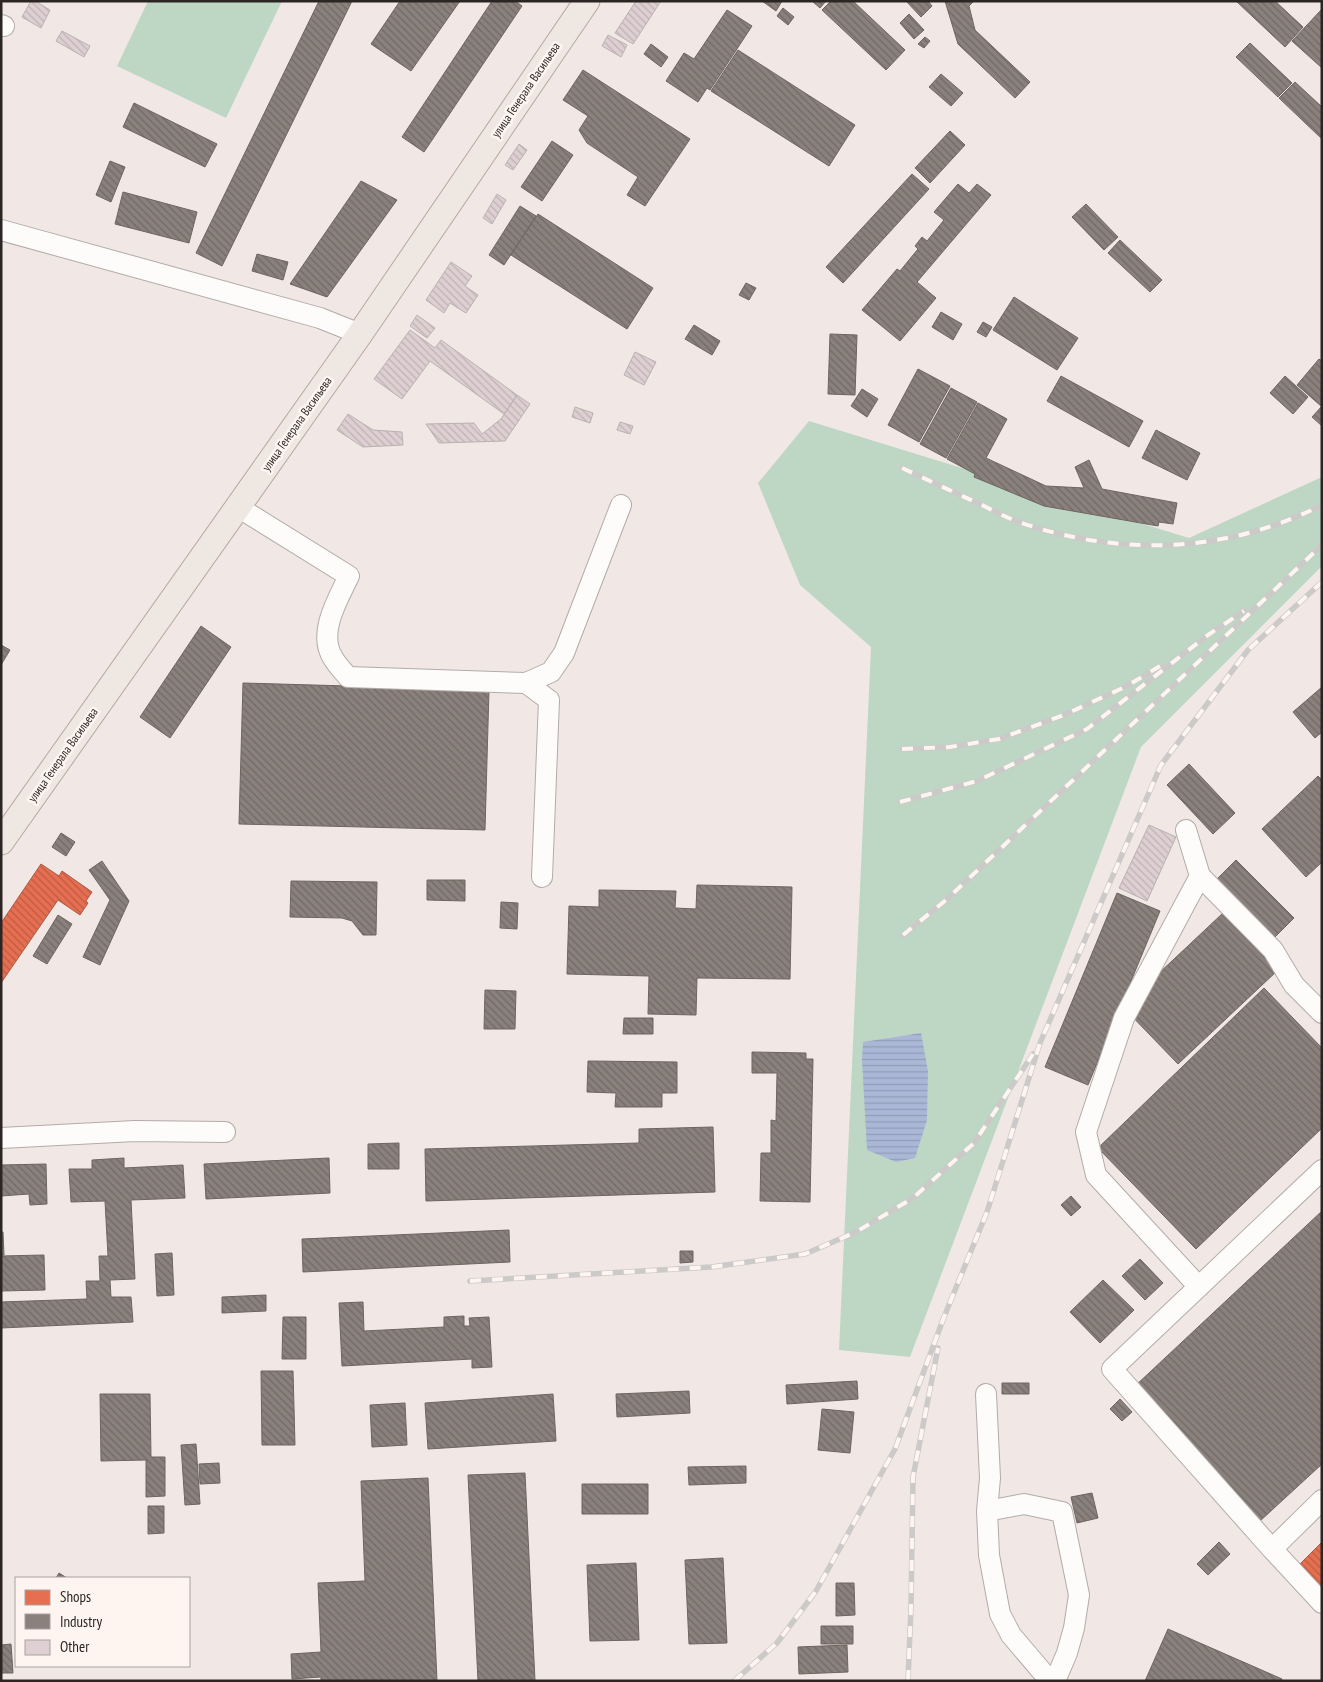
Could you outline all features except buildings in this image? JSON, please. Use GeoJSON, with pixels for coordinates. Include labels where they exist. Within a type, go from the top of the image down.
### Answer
{"type":"FeatureCollection","features":[{"type":"Feature","properties":{"kind":"main road","name":"улица Генерала Васильева"},"geometry":{"type":"LineString","coordinates":[[1,842],[360,334],[587,1]]}},
{"type":"Feature","properties":{"kind":"street"},"geometry":{"type":"LineString","coordinates":[[1,230],[320,318],[360,334]]}},
{"type":"Feature","properties":{"kind":"street"},"geometry":{"type":"LineString","coordinates":[[238,507],[349,576],[331,613],[327,640],[332,657],[348,677],[526,683],[551,672],[564,653],[621,505]]}},
{"type":"Feature","properties":{"kind":"street"},"geometry":{"type":"LineString","coordinates":[[526,683],[549,700],[542,877]]}},
{"type":"Feature","properties":{"kind":"street"},"geometry":{"type":"LineString","coordinates":[[1186,830],[1200,876],[1273,950],[1294,985],[1322,1013]]}},
{"type":"Feature","properties":{"kind":"street"},"geometry":{"type":"LineString","coordinates":[[1199,1287],[1096,1175],[1086,1132],[1124,1018],[1200,876]]}},
{"type":"Feature","properties":{"kind":"street"},"geometry":{"type":"LineString","coordinates":[[1,1138],[135,1131],[225,1132]]}},
{"type":"Feature","properties":{"kind":"street"},"geometry":{"type":"LineString","coordinates":[[1322,1170],[1112,1369],[1322,1603]]}},
{"type":"Feature","properties":{"kind":"street"},"geometry":{"type":"LineString","coordinates":[[986,1394],[990,1478],[987,1511],[989,1555],[1000,1614],[1011,1635],[1050,1681]]}},
{"type":"Feature","properties":{"kind":"street"},"geometry":{"type":"LineString","coordinates":[[1272,1549],[1322,1500]]}},
{"type":"Feature","properties":{"kind":"street"},"geometry":{"type":"LineString","coordinates":[[987,1511],[1024,1504],[1062,1512],[1079,1595],[1074,1628],[1067,1653],[1055,1681]]}},
{"type":"Feature","properties":{"kind":"green space"},"geometry":{"type":"Polygon","coordinates":[[[148,1],[282,1],[226,118],[117,66],[148,1]]]}},
{"type":"Feature","properties":{"kind":"green space"},"geometry":{"type":"Polygon","coordinates":[[[809,421],[1189,538],[1322,477],[1322,566],[1141,747],[910,1357],[839,1350],[871,647],[800,585],[758,483],[809,421]]]}},
{"type":"Feature","properties":{"kind":"water"},"geometry":{"type":"Polygon","coordinates":[[[921,1033],[928,1071],[927,1120],[915,1158],[896,1162],[867,1150],[862,1060],[863,1042],[921,1033]]]}},
{"type":"Feature","properties":{"kind":"railway"},"geometry":{"type":"LineString","coordinates":[[902,468],[1016,521],[1054,533],[1093,541],[1132,545],[1171,545],[1209,541],[1248,533],[1285,521],[1322,505]]}},
{"type":"Feature","properties":{"kind":"railway"},"geometry":{"type":"LineString","coordinates":[[903,935],[946,900],[1322,545]]}},
{"type":"Feature","properties":{"kind":"railway"},"geometry":{"type":"LineString","coordinates":[[734,1681],[777,1643],[816,1591],[895,1449],[944,1317],[987,1212],[1040,1043],[1161,765],[1248,650],[1322,582]]}},
{"type":"Feature","properties":{"kind":"railway"},"geometry":{"type":"LineString","coordinates":[[900,802],[977,781],[1087,729],[1208,635],[1244,611]]}},
{"type":"Feature","properties":{"kind":"railway"},"geometry":{"type":"LineString","coordinates":[[902,749],[950,747],[999,739],[1064,715],[1127,686],[1160,666]]}},
{"type":"Feature","properties":{"kind":"railway"},"geometry":{"type":"LineString","coordinates":[[470,1281],[711,1267],[805,1254],[856,1232],[913,1198],[974,1143],[1033,1054]]}},
{"type":"Feature","properties":{"kind":"railway"},"geometry":{"type":"LineString","coordinates":[[908,1681],[913,1477],[938,1348]]}}]}
